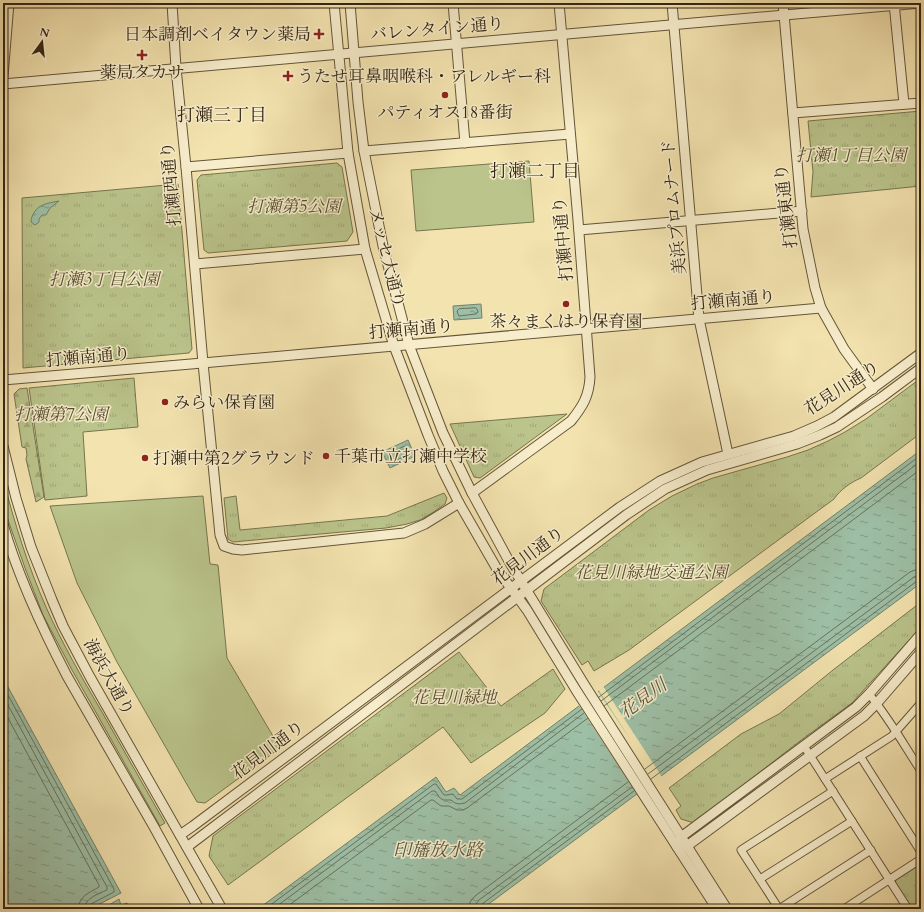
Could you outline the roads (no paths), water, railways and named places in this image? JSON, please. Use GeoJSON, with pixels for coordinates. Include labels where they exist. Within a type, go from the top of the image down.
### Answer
{"type":"FeatureCollection","features":[{"type":"Feature","properties":{"kind":"street"},"geometry":{"type":"LineString","coordinates":[[3,76],[9,3]]}},
{"type":"Feature","properties":{"kind":"street","name":"打瀬西通り"},"geometry":{"type":"LineString","coordinates":[[172,3],[176,68],[220,535],[224,546],[242,550],[404,533],[425,524],[459,503]]}},
{"type":"Feature","properties":{"kind":"street","name":"メッセ大通り"},"geometry":{"type":"LineString","coordinates":[[334,3],[348,153],[365,249],[394,346],[428,435],[459,503],[497,569],[525,608],[717,909]]}},
{"type":"Feature","properties":{"kind":"street","name":"メッセ大通り"},"geometry":{"type":"LineString","coordinates":[[350,3],[358,102],[364,151],[383,246],[409,345],[443,433],[472,493],[526,590],[727,909]]}},
{"type":"Feature","properties":{"kind":"street"},"geometry":{"type":"LineString","coordinates":[[453,3],[465,143]]}},
{"type":"Feature","properties":{"kind":"street","name":"打瀬中通り"},"geometry":{"type":"LineString","coordinates":[[472,493],[571,420],[580,410],[589,388],[590,377],[587,329],[562,34],[558,3]]}},
{"type":"Feature","properties":{"kind":"street","name":"美浜プロムナード"},"geometry":{"type":"LineString","coordinates":[[672,3],[699,319],[728,454]]}},
{"type":"Feature","properties":{"kind":"street","name":"打瀬東通り"},"geometry":{"type":"LineString","coordinates":[[783,3],[803,228],[810,267],[821,308],[844,349],[873,389]]}},
{"type":"Feature","properties":{"kind":"street","name":"バレンタイン通り"},"geometry":{"type":"LineString","coordinates":[[3,84],[895,4],[921,3]]}},
{"type":"Feature","properties":{"kind":"street"},"geometry":{"type":"LineString","coordinates":[[895,4],[904,104]]}},
{"type":"Feature","properties":{"kind":"street"},"geometry":{"type":"LineString","coordinates":[[793,113],[921,103]]}},
{"type":"Feature","properties":{"kind":"street"},"geometry":{"type":"LineString","coordinates":[[364,151],[570,134]]}},
{"type":"Feature","properties":{"kind":"street"},"geometry":{"type":"LineString","coordinates":[[186,167],[348,153]]}},
{"type":"Feature","properties":{"kind":"street"},"geometry":{"type":"LineString","coordinates":[[579,230],[802,211]]}},
{"type":"Feature","properties":{"kind":"street"},"geometry":{"type":"LineString","coordinates":[[195,264],[365,249]]}},
{"type":"Feature","properties":{"kind":"street","name":"打瀬南通り"},"geometry":{"type":"LineString","coordinates":[[3,380],[821,308]]}},
{"type":"Feature","properties":{"kind":"street","name":"花見川通り"},"geometry":{"type":"LineString","coordinates":[[180,835],[620,507],[660,482],[702,462],[794,436],[817,426],[834,417],[921,353]]}},
{"type":"Feature","properties":{"kind":"street","name":"花見川通り"},"geometry":{"type":"LineString","coordinates":[[187,847],[626,515],[666,489],[707,470],[797,444],[838,427],[921,368]]}},
{"type":"Feature","properties":{"kind":"street","name":"海浜大通り"},"geometry":{"type":"LineString","coordinates":[[3,446],[16,498],[29,540],[46,587],[63,626],[90,677],[222,909]]}},
{"type":"Feature","properties":{"kind":"street"},"geometry":{"type":"LineString","coordinates":[[3,524],[31,601],[67,676],[154,827],[199,909]]}},
{"type":"Feature","properties":{"kind":"street"},"geometry":{"type":"LineString","coordinates":[[921,634],[856,707],[681,837],[677,847],[687,846],[864,716],[921,652]]}},
{"type":"Feature","properties":{"kind":"street"},"geometry":{"type":"LineString","coordinates":[[869,694],[893,725],[921,771]]}},
{"type":"Feature","properties":{"kind":"street"},"geometry":{"type":"LineString","coordinates":[[825,779],[892,736],[921,703]]}},
{"type":"Feature","properties":{"kind":"street"},"geometry":{"type":"LineString","coordinates":[[804,746],[908,909]]}},
{"type":"Feature","properties":{"kind":"street"},"geometry":{"type":"LineString","coordinates":[[860,756],[921,852]]}},
{"type":"Feature","properties":{"kind":"street"},"geometry":{"type":"LineString","coordinates":[[833,791],[741,850],[779,909],[871,850]]}},
{"type":"Feature","properties":{"kind":"street"},"geometry":{"type":"LineString","coordinates":[[760,879],[852,821]]}},
{"type":"Feature","properties":{"kind":"street"},"geometry":{"type":"LineString","coordinates":[[844,909],[921,859]]}},
{"type":"Feature","properties":{"kind":"water"},"geometry":{"type":"Polygon","coordinates":[[[59,201],[50,208],[46,215],[42,215],[39,222],[35,225],[31,222],[33,215],[40,206],[59,201]]]}},
{"type":"Feature","properties":{"kind":"water"},"geometry":{"type":"Polygon","coordinates":[[[481,304],[482,318],[454,320],[453,306],[481,304]]]}},
{"type":"Feature","properties":{"kind":"water"},"geometry":{"type":"Polygon","coordinates":[[[408,440],[415,456],[390,468],[382,452],[408,440]]]}},
{"type":"Feature","properties":{"kind":"water","name":"印旛放水路"},"geometry":{"type":"Polygon","coordinates":[[[921,450],[921,583],[482,909],[258,909],[436,777],[446,792],[454,788],[460,795],[921,450]]]}},
{"type":"Feature","properties":{"kind":"water"},"geometry":{"type":"Polygon","coordinates":[[[3,678],[121,893],[90,909],[3,909],[3,678]]]}},
{"type":"Feature","properties":{"kind":"water"},"geometry":{"type":"Polygon","coordinates":[[[119,899],[121,905],[127,903],[130,909],[102,909],[119,899]]]}},
{"type":"Feature","properties":{"kind":"place","name":"日本調剤ベイタウン薬局"},"geometry":{"type":"Point","coordinates":[319,34]}},
{"type":"Feature","properties":{"kind":"place","name":"薬局タカサ"},"geometry":{"type":"Point","coordinates":[142,55]}},
{"type":"Feature","properties":{"kind":"place","name":"うたせ耳鼻咽喉科・アレルギー科"},"geometry":{"type":"Point","coordinates":[288,76]}},
{"type":"Feature","properties":{"kind":"place","name":"パティオス18番街"},"geometry":{"type":"Point","coordinates":[445,95]}},
{"type":"Feature","properties":{"kind":"place","name":"茶々まくはり保育園"},"geometry":{"type":"Point","coordinates":[566,304]}},
{"type":"Feature","properties":{"kind":"place","name":"みらい保育園"},"geometry":{"type":"Point","coordinates":[165,402]}},
{"type":"Feature","properties":{"kind":"place","name":"千葉市立打瀬中学校"},"geometry":{"type":"Point","coordinates":[326,456]}},
{"type":"Feature","properties":{"kind":"place","name":"打瀬中第2グラウンド"},"geometry":{"type":"Point","coordinates":[145,458]}},
{"type":"Feature","properties":{"kind":"district","name":"打瀬三丁目"},"geometry":{"type":"Point","coordinates":[222,115]}},
{"type":"Feature","properties":{"kind":"district","name":"打瀬二丁目"},"geometry":{"type":"Point","coordinates":[535,171]}},
{"type":"Feature","properties":{"kind":"park label","name":"打瀬1丁目公園"},"geometry":{"type":"Point","coordinates":[851,155]}},
{"type":"Feature","properties":{"kind":"park label","name":"打瀬第5公園"},"geometry":{"type":"Point","coordinates":[294,206]}},
{"type":"Feature","properties":{"kind":"park label","name":"打瀬3丁目公園"},"geometry":{"type":"Point","coordinates":[104,279]}},
{"type":"Feature","properties":{"kind":"park label","name":"打瀬第7公園"},"geometry":{"type":"Point","coordinates":[61,414]}},
{"type":"Feature","properties":{"kind":"park label","name":"花見川緑地交通公園"},"geometry":{"type":"Point","coordinates":[651,572]}},
{"type":"Feature","properties":{"kind":"park label","name":"花見川緑地"},"geometry":{"type":"Point","coordinates":[454,697]}},
{"type":"Feature","properties":{"kind":"water label","name":"花見川"},"geometry":{"type":"Point","coordinates":[643,699]}}]}
